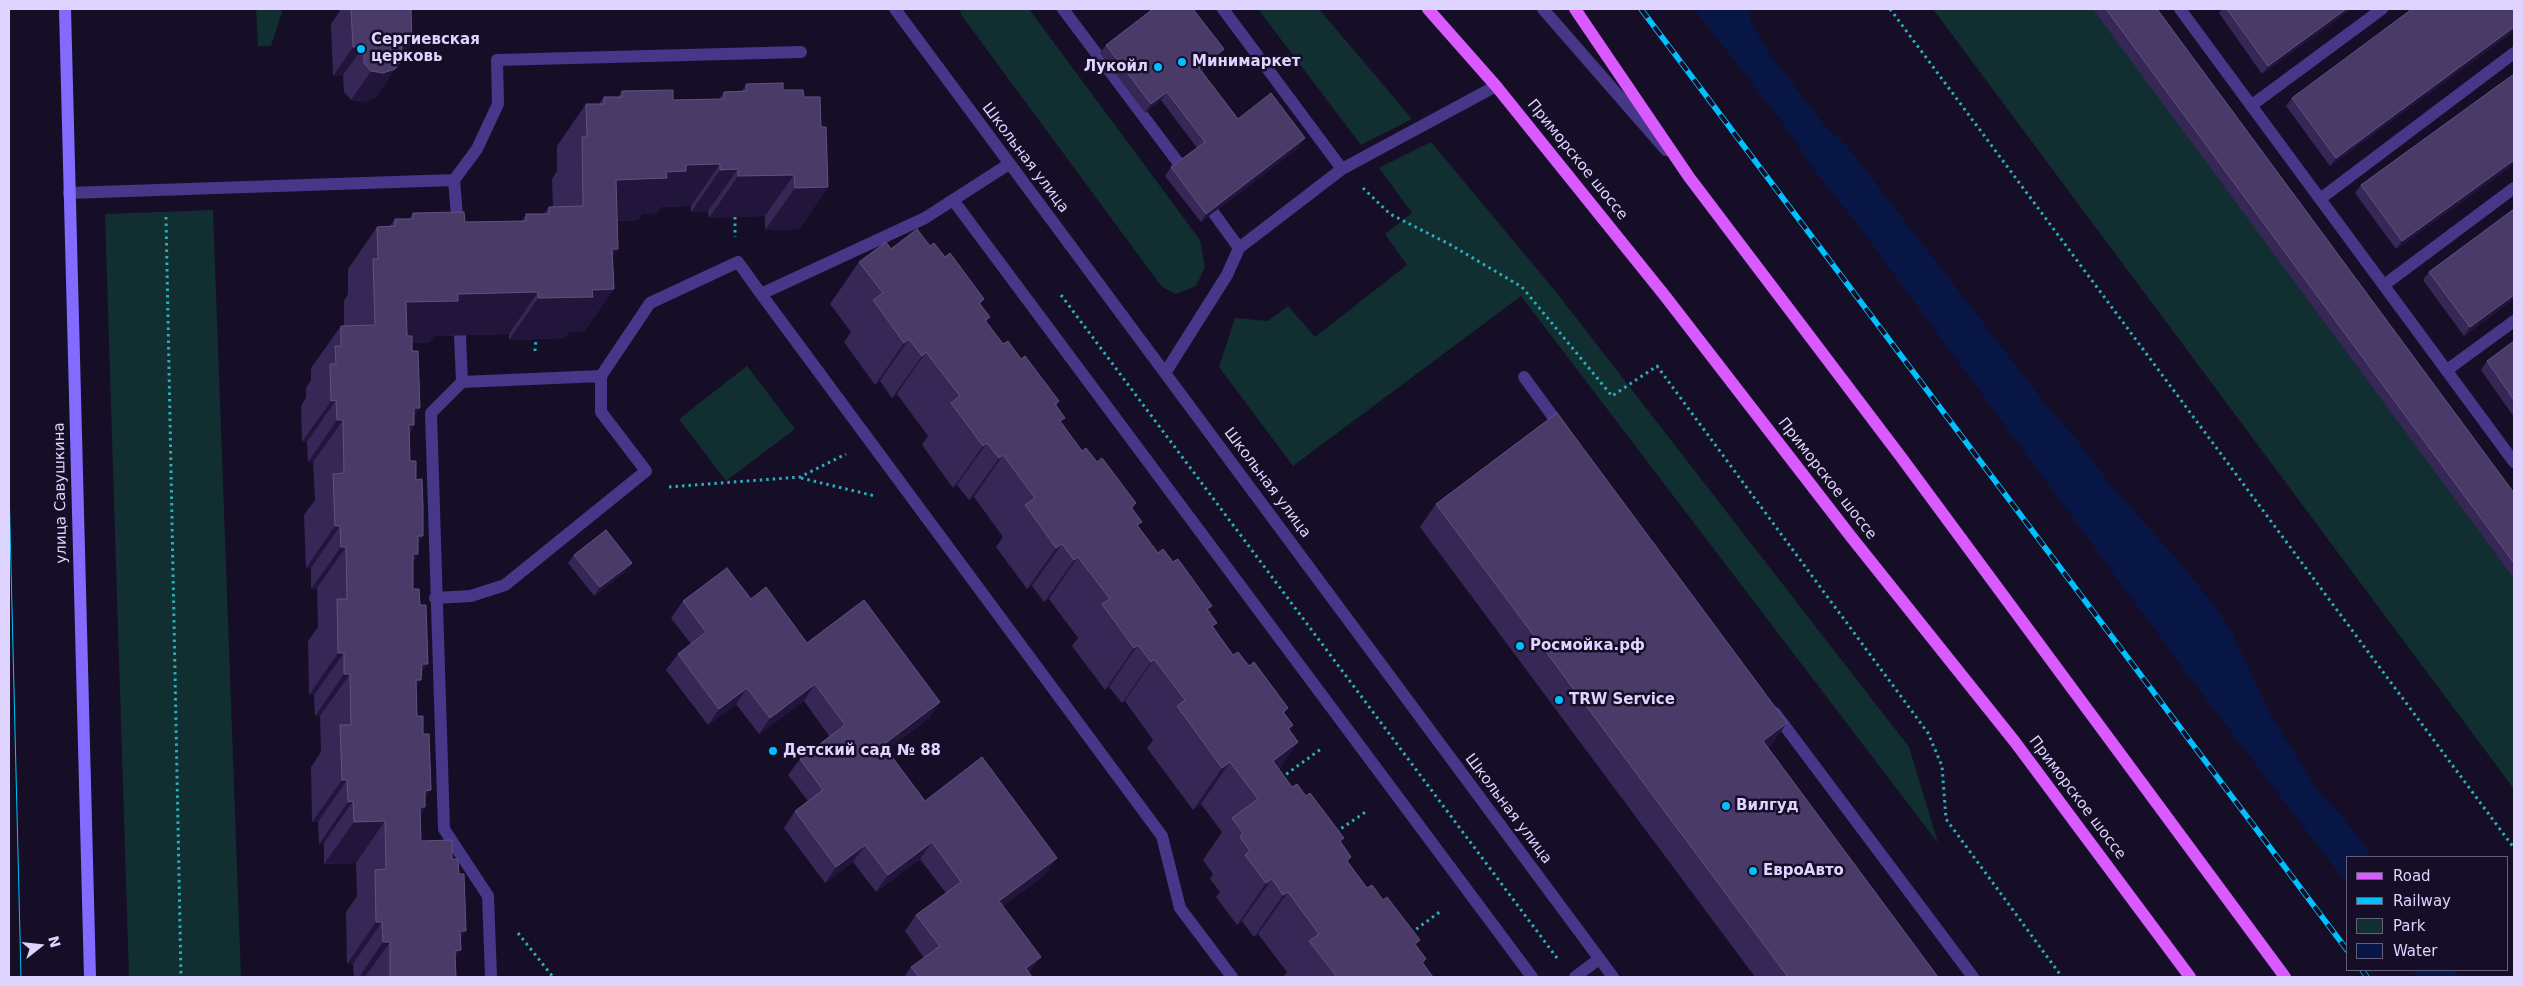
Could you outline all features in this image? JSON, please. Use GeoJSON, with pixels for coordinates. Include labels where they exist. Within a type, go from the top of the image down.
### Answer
{"type":"FeatureCollection","features":[{"type":"Feature","properties":{"kind":"main road","name":"улица Савушкина"},"geometry":{"type":"LineString","coordinates":[[65,9],[90,977]]}},
{"type":"Feature","properties":{"kind":"main road","name":"Приморское шоссе"},"geometry":{"type":"LineString","coordinates":[[1428,9],[1496,86],[1665,296],[1852,538],[2016,742],[2190,977]]}},
{"type":"Feature","properties":{"kind":"main road"},"geometry":{"type":"LineString","coordinates":[[1575,9],[1689,177],[1901,457],[2285,977]]}},
{"type":"Feature","properties":{"kind":"street","name":"Школьная улица"},"geometry":{"type":"LineString","coordinates":[[895,9],[1613,977]]}},
{"type":"Feature","properties":{"kind":"street"},"geometry":{"type":"LineString","coordinates":[[1224,9],[1342,168]]}},
{"type":"Feature","properties":{"kind":"street"},"geometry":{"type":"LineString","coordinates":[[1543,9],[1689,177]]}},
{"type":"Feature","properties":{"kind":"street"},"geometry":{"type":"LineString","coordinates":[[2252,106],[2382,9]]}},
{"type":"Feature","properties":{"kind":"street"},"geometry":{"type":"LineString","coordinates":[[1068,10],[1180,165]]}},
{"type":"Feature","properties":{"kind":"street"},"geometry":{"type":"LineString","coordinates":[[2186,11],[2252,106],[2514,460]]}},
{"type":"Feature","properties":{"kind":"street"},"geometry":{"type":"LineString","coordinates":[[459,245],[454,180],[476,150],[498,104],[497,60],[801,52]]}},
{"type":"Feature","properties":{"kind":"street"},"geometry":{"type":"LineString","coordinates":[[2320,198],[2514,53]]}},
{"type":"Feature","properties":{"kind":"street"},"geometry":{"type":"LineString","coordinates":[[1165,374],[1226,275],[1239,248],[1342,168],[1496,86]]}},
{"type":"Feature","properties":{"kind":"street"},"geometry":{"type":"LineString","coordinates":[[761,294],[925,218],[1009,164]]}},
{"type":"Feature","properties":{"kind":"street"},"geometry":{"type":"LineString","coordinates":[[70,193],[166,188],[454,180]]}},
{"type":"Feature","properties":{"kind":"street"},"geometry":{"type":"LineString","coordinates":[[2384,285],[2514,188]]}},
{"type":"Feature","properties":{"kind":"street"},"geometry":{"type":"LineString","coordinates":[[953,200],[1532,977]]}},
{"type":"Feature","properties":{"kind":"street"},"geometry":{"type":"LineString","coordinates":[[1214,212],[1239,248]]}},
{"type":"Feature","properties":{"kind":"street"},"geometry":{"type":"LineString","coordinates":[[436,598],[471,596],[505,585],[646,471],[601,412],[601,376],[650,303],[738,262],[1162,836],[1180,908],[1232,977]]}},
{"type":"Feature","properties":{"kind":"street"},"geometry":{"type":"LineString","coordinates":[[2447,370],[2514,321]]}},
{"type":"Feature","properties":{"kind":"street"},"geometry":{"type":"LineString","coordinates":[[460,335],[462,382]]}},
{"type":"Feature","properties":{"kind":"street"},"geometry":{"type":"LineString","coordinates":[[491,977],[488,896],[444,829],[430,413],[462,382],[601,376]]}},
{"type":"Feature","properties":{"kind":"street"},"geometry":{"type":"LineString","coordinates":[[1524,377],[1572,441]]}},
{"type":"Feature","properties":{"kind":"street"},"geometry":{"type":"LineString","coordinates":[[1769,705],[1973,977]]}},
{"type":"Feature","properties":{"kind":"street"},"geometry":{"type":"LineString","coordinates":[[1575,977],[1599,959]]}},
{"type":"Feature","properties":{"kind":"path"},"geometry":{"type":"LineString","coordinates":[[1890,9],[2514,848]]}},
{"type":"Feature","properties":{"kind":"path"},"geometry":{"type":"LineString","coordinates":[[1342,168],[1390,214],[1449,244],[1522,287],[1612,396],[1657,366],[1928,733],[1942,766],[1946,819],[2062,977]]}},
{"type":"Feature","properties":{"kind":"path"},"geometry":{"type":"LineString","coordinates":[[166,188],[181,977]]}},
{"type":"Feature","properties":{"kind":"path"},"geometry":{"type":"LineString","coordinates":[[1055,287],[1559,961]]}},
{"type":"Feature","properties":{"kind":"path"},"geometry":{"type":"LineString","coordinates":[[800,478],[871,442]]}},
{"type":"Feature","properties":{"kind":"path"},"geometry":{"type":"LineString","coordinates":[[667,487],[800,478],[918,506]]}},
{"type":"Feature","properties":{"kind":"path"},"geometry":{"type":"LineString","coordinates":[[1275,782],[1321,749]]}},
{"type":"Feature","properties":{"kind":"path"},"geometry":{"type":"LineString","coordinates":[[1329,837],[1366,811]]}},
{"type":"Feature","properties":{"kind":"path"},"geometry":{"type":"LineString","coordinates":[[488,896],[553,977]]}},
{"type":"Feature","properties":{"kind":"path"},"geometry":{"type":"LineString","coordinates":[[1404,938],[1441,911]]}},
{"type":"Feature","properties":{"kind":"green space"},"geometry":{"type":"Polygon","coordinates":[[[256,9],[283,9],[271,46],[258,46],[256,9]]]}},
{"type":"Feature","properties":{"kind":"green space"},"geometry":{"type":"Polygon","coordinates":[[[959,9],[1029,9],[1200,240],[1205,267],[1196,286],[1176,294],[1162,287],[962,16],[959,9]]]}},
{"type":"Feature","properties":{"kind":"green space"},"geometry":{"type":"Polygon","coordinates":[[[1258,9],[1319,9],[1412,119],[1361,145],[1258,9]]]}},
{"type":"Feature","properties":{"kind":"green space"},"geometry":{"type":"Polygon","coordinates":[[[1933,9],[2094,9],[2514,579],[2514,789],[1933,9]]]}},
{"type":"Feature","properties":{"kind":"green space"},"geometry":{"type":"Polygon","coordinates":[[[1431,142],[1556,292],[1909,747],[1938,843],[1521,296],[1293,466],[1219,367],[1235,318],[1268,321],[1288,306],[1315,337],[1407,265],[1385,234],[1412,213],[1379,168],[1431,142]]]}},
{"type":"Feature","properties":{"kind":"green space"},"geometry":{"type":"Polygon","coordinates":[[[213,210],[241,977],[129,977],[105,214],[213,210]]]}},
{"type":"Feature","properties":{"kind":"green space"},"geometry":{"type":"Polygon","coordinates":[[[747,366],[795,429],[726,481],[679,419],[747,366]]]}},
{"type":"Feature","properties":{"kind":"water"},"geometry":{"type":"Polygon","coordinates":[[[1694,9],[1748,9],[1753,27],[1769,53],[1825,126],[1847,146],[2054,415],[2075,437],[2112,487],[2176,558],[2212,603],[2231,630],[2270,714],[2319,793],[2340,814],[2360,839],[2370,856],[2346,856],[2346,883],[2194,683],[1855,221],[1811,166],[1780,119],[1694,9]]]}},
{"type":"Feature","properties":{"kind":"water"},"geometry":{"type":"Polygon","coordinates":[[[2413,971],[2456,971],[2459,977],[2417,977],[2413,971]]]}},
{"type":"Feature","properties":{"kind":"building"},"geometry":{"type":"Polygon","coordinates":[[[351,9],[411,9],[412,44],[402,45],[401,61],[395,69],[383,73],[371,71],[364,63],[364,46],[353,47],[351,9]]]}},
{"type":"Feature","properties":{"kind":"building"},"geometry":{"type":"Polygon","coordinates":[[[1153,9],[1193,9],[1224,49],[1199,68],[1238,119],[1271,93],[1305,138],[1206,214],[1171,167],[1205,142],[1167,92],[1151,104],[1106,45],[1153,9]]]}},
{"type":"Feature","properties":{"kind":"building"},"geometry":{"type":"Polygon","coordinates":[[[2106,9],[2157,9],[2514,493],[2514,563],[2106,9]]]}},
{"type":"Feature","properties":{"kind":"building"},"geometry":{"type":"Polygon","coordinates":[[[2227,9],[2346,9],[2268,66],[2227,9]]]}},
{"type":"Feature","properties":{"kind":"building"},"geometry":{"type":"Polygon","coordinates":[[[2412,9],[2514,9],[2514,27],[2336,158],[2292,98],[2412,9]]]}},
{"type":"Feature","properties":{"kind":"building"},"geometry":{"type":"Polygon","coordinates":[[[2514,74],[2514,160],[2402,241],[2361,185],[2514,74]]]}},
{"type":"Feature","properties":{"kind":"building"},"geometry":{"type":"Polygon","coordinates":[[[783,83],[783,90],[803,90],[804,97],[820,97],[821,127],[826,127],[828,187],[795,188],[794,175],[738,176],[738,169],[720,170],[720,164],[686,165],[686,171],[666,172],[667,178],[616,180],[618,249],[612,249],[614,289],[592,290],[593,297],[538,298],[538,292],[458,294],[458,301],[406,302],[407,336],[412,336],[412,351],[418,351],[420,408],[414,408],[414,425],[409,425],[410,461],[416,461],[416,480],[422,479],[423,506],[423,536],[418,536],[418,554],[413,554],[413,589],[419,589],[420,605],[426,605],[428,664],[422,664],[421,680],[416,680],[417,716],[423,716],[423,734],[429,734],[431,790],[425,791],[425,807],[420,807],[421,841],[452,840],[452,859],[458,859],[459,874],[464,874],[466,931],[460,931],[461,950],[455,951],[456,977],[390,977],[390,942],[383,942],[382,922],[376,922],[375,870],[386,869],[385,821],[354,822],[353,801],[348,802],[347,780],[342,780],[340,725],[351,725],[350,674],[344,674],[344,653],[338,653],[337,599],[347,599],[346,547],[341,547],[340,526],[335,526],[333,474],[344,473],[343,420],[337,420],[336,400],[331,401],[330,364],[336,364],[335,346],[341,346],[341,326],[375,325],[373,259],[378,259],[377,227],[395,226],[395,219],[413,219],[413,213],[464,212],[465,222],[526,221],[526,214],[549,214],[549,207],[583,206],[582,137],[587,137],[586,104],[604,104],[604,97],[622,97],[622,91],[673,90],[673,100],[724,99],[724,92],[747,91],[746,84],[783,83]]]}},
{"type":"Feature","properties":{"kind":"building"},"geometry":{"type":"Polygon","coordinates":[[[2514,209],[2514,295],[2470,327],[2429,272],[2514,209]]]}},
{"type":"Feature","properties":{"kind":"building"},"geometry":{"type":"Polygon","coordinates":[[[917,229],[930,246],[934,243],[945,257],[950,253],[984,299],[979,303],[990,317],[985,320],[1003,344],[1008,341],[1021,359],[1025,356],[1059,401],[1055,404],[1065,418],[1060,421],[1082,451],[1086,448],[1097,462],[1102,458],[1136,503],[1131,507],[1142,522],[1137,525],[1158,553],[1163,549],[1173,562],[1178,559],[1212,606],[1207,609],[1217,623],[1212,626],[1233,655],[1238,652],[1249,666],[1254,662],[1288,708],[1283,712],[1293,725],[1288,728],[1298,742],[1273,761],[1292,787],[1297,784],[1306,796],[1310,793],[1344,838],[1340,841],[1351,857],[1347,861],[1367,888],[1372,885],[1383,900],[1387,897],[1420,940],[1415,944],[1426,959],[1422,962],[1433,977],[1337,977],[1309,941],[1319,934],[1288,892],[1283,895],[1272,879],[1266,883],[1245,855],[1250,851],[1240,837],[1243,833],[1232,818],[1258,799],[1230,762],[1222,768],[1177,706],[1185,700],[1154,659],[1151,662],[1138,645],[1134,648],[1102,604],[1110,599],[1078,557],[1074,560],[1062,544],[1056,548],[1025,505],[1035,498],[1003,455],[999,458],[987,443],[983,446],[951,403],[960,396],[926,352],[922,356],[909,339],[904,343],[873,300],[883,293],[859,262],[886,242],[891,249],[917,229]]]}},
{"type":"Feature","properties":{"kind":"building"},"geometry":{"type":"Polygon","coordinates":[[[2514,341],[2514,400],[2487,361],[2514,341]]]}},
{"type":"Feature","properties":{"kind":"building"},"geometry":{"type":"Polygon","coordinates":[[[1557,413],[1787,723],[1763,741],[1938,977],[1788,977],[1436,504],[1557,413]]]}},
{"type":"Feature","properties":{"kind":"building"},"geometry":{"type":"Polygon","coordinates":[[[606,530],[632,563],[600,587],[574,555],[606,530]]]}},
{"type":"Feature","properties":{"kind":"building"},"geometry":{"type":"Polygon","coordinates":[[[727,568],[751,599],[766,587],[807,643],[864,600],[940,702],[883,745],[925,801],[982,757],[1057,858],[999,901],[1041,957],[1026,968],[1032,977],[919,977],[911,967],[940,946],[916,915],[961,882],[932,842],[888,875],[865,845],[836,867],[795,811],[823,790],[800,759],[845,725],[815,684],[770,718],[747,688],[719,709],[678,654],[706,632],[683,601],[727,568]]]}},
{"type":"Feature","properties":{"kind":"tram line"},"geometry":{"type":"LineString","coordinates":[[9,485],[21,977]]}},
{"type":"Feature","properties":{"kind":"railway"},"geometry":{"type":"LineString","coordinates":[[1641,9],[2346,949]]}},
{"type":"Feature","properties":{"kind":"railway"},"geometry":{"type":"LineString","coordinates":[[2363,971],[2367,977]]}},
{"type":"Feature","properties":{"kind":"place","name":"Сергиевская церковь"},"geometry":{"type":"Point","coordinates":[361,49]}},
{"type":"Feature","properties":{"kind":"place","name":"Минимаркет"},"geometry":{"type":"Point","coordinates":[1182,62]}},
{"type":"Feature","properties":{"kind":"place","name":"Лукойл"},"geometry":{"type":"Point","coordinates":[1158,67]}},
{"type":"Feature","properties":{"kind":"place","name":"Росмойка.рф"},"geometry":{"type":"Point","coordinates":[1520,646]}},
{"type":"Feature","properties":{"kind":"place","name":"TRW Service"},"geometry":{"type":"Point","coordinates":[1559,700]}},
{"type":"Feature","properties":{"kind":"place","name":"Детский сад № 88"},"geometry":{"type":"Point","coordinates":[773,751]}},
{"type":"Feature","properties":{"kind":"place","name":"Вилгуд"},"geometry":{"type":"Point","coordinates":[1726,806]}},
{"type":"Feature","properties":{"kind":"place","name":"ЕвроАвто"},"geometry":{"type":"Point","coordinates":[1753,871]}}]}
